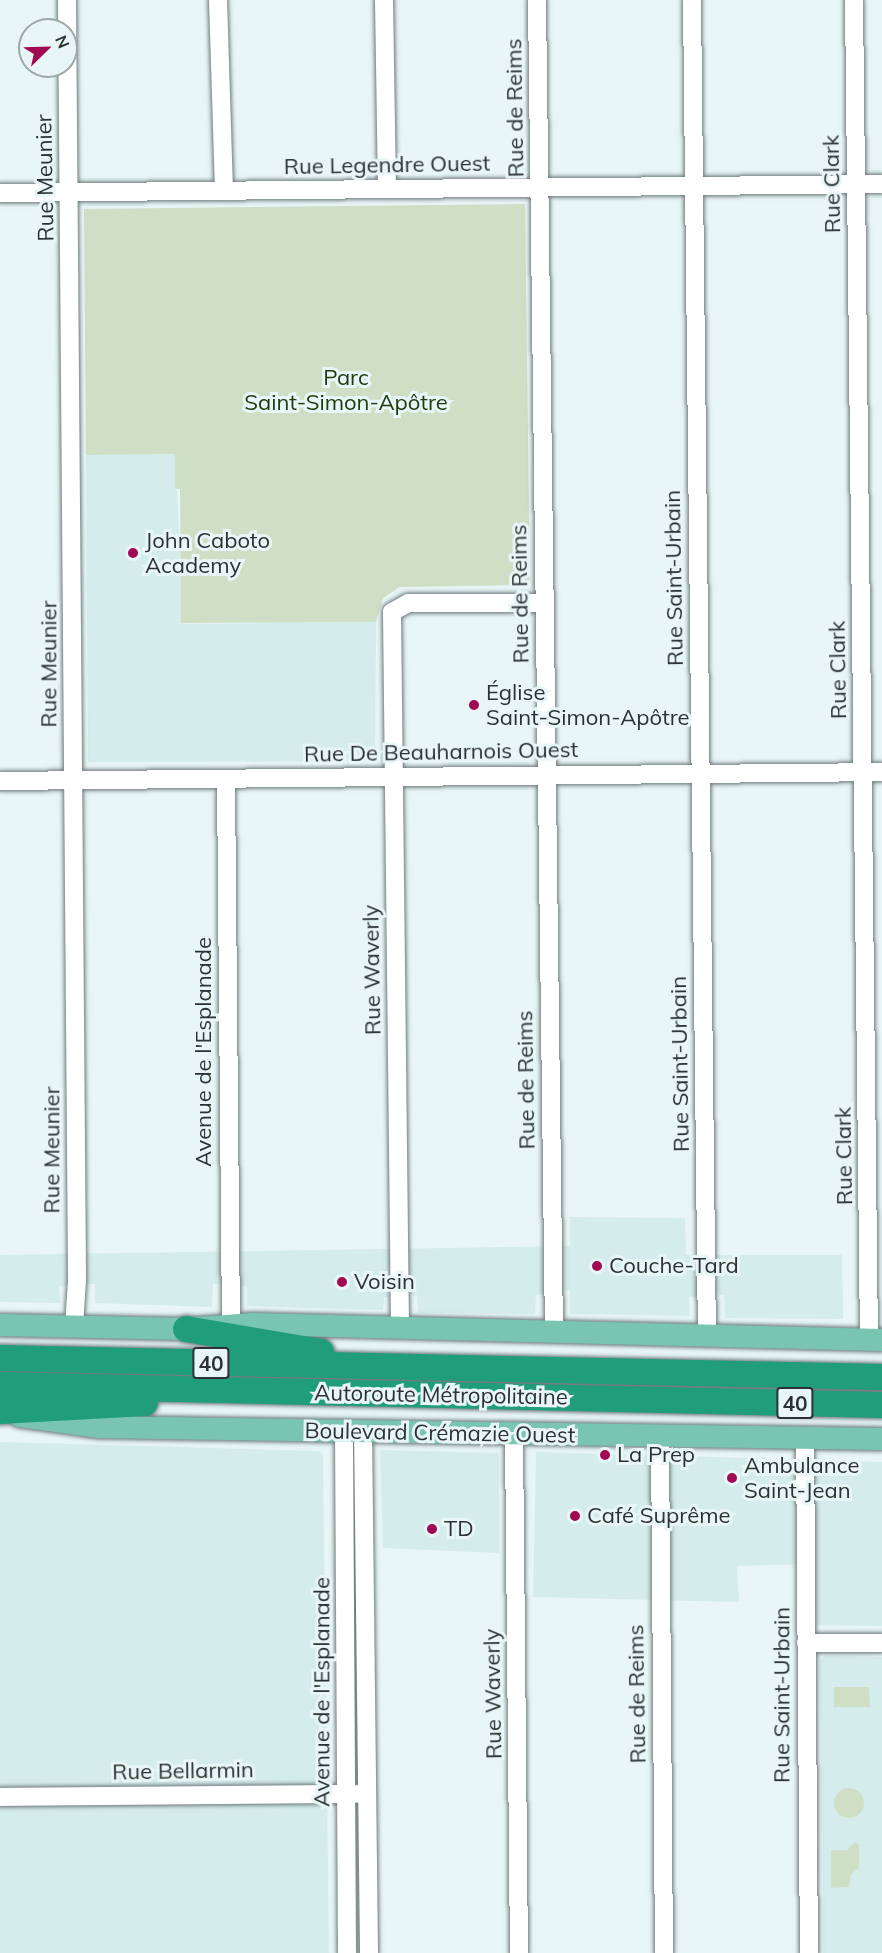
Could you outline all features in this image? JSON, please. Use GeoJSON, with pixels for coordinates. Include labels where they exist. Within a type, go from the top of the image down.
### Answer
{"type":"FeatureCollection","features":[{"type":"Feature","properties":{"kind":"highway"},"geometry":{"type":"LineString","coordinates":[[186,1329],[422,1368]]}},
{"type":"Feature","properties":{"kind":"highway","name":"Autoroute Métropolitaine"},"geometry":{"type":"LineString","coordinates":[[0,1358],[882,1377]]}},
{"type":"Feature","properties":{"kind":"highway","name":"Autoroute Métropolitaine"},"geometry":{"type":"LineString","coordinates":[[0,1385],[882,1405]]}},
{"type":"Feature","properties":{"kind":"highway"},"geometry":{"type":"LineString","coordinates":[[0,1412],[331,1393]]}},
{"type":"Feature","properties":{"kind":"main road"},"geometry":{"type":"LineString","coordinates":[[0,1325],[186,1329],[231,1325],[876,1340]]}},
{"type":"Feature","properties":{"kind":"main road","name":"Boulevard Crémazie Ouest"},"geometry":{"type":"LineString","coordinates":[[0,1412],[82,1426],[514,1436],[882,1438]]}},
{"type":"Feature","properties":{"kind":"street","name":"Rue Meunier"},"geometry":{"type":"LineString","coordinates":[[68,0],[74,781],[74,1327]]}},
{"type":"Feature","properties":{"kind":"street"},"geometry":{"type":"LineString","coordinates":[[218,0],[224,191]]}},
{"type":"Feature","properties":{"kind":"street"},"geometry":{"type":"LineString","coordinates":[[384,0],[387,189]]}},
{"type":"Feature","properties":{"kind":"street","name":"Rue de Reims"},"geometry":{"type":"LineString","coordinates":[[537,0],[554,1331]]}},
{"type":"Feature","properties":{"kind":"street","name":"Rue Saint-Urbain"},"geometry":{"type":"LineString","coordinates":[[692,0],[707,1335]]}},
{"type":"Feature","properties":{"kind":"street","name":"Rue Clark"},"geometry":{"type":"LineString","coordinates":[[854,0],[863,772],[876,1340]]}},
{"type":"Feature","properties":{"kind":"street","name":"Rue Legendre Ouest"},"geometry":{"type":"LineString","coordinates":[[0,194],[540,186],[882,184]]}},
{"type":"Feature","properties":{"kind":"street","name":"Rue Waverly"},"geometry":{"type":"LineString","coordinates":[[400,1328],[392,612],[408,603],[544,603]]}},
{"type":"Feature","properties":{"kind":"street","name":"Rue De Beauharnois Ouest"},"geometry":{"type":"LineString","coordinates":[[0,781],[882,772]]}},
{"type":"Feature","properties":{"kind":"street","name":"Avenue de l'Esplanade"},"geometry":{"type":"LineString","coordinates":[[226,779],[231,1325]]}},
{"type":"Feature","properties":{"kind":"street","name":"Avenue de l'Esplanade"},"geometry":{"type":"LineString","coordinates":[[353,1431],[367,1794],[369,1953]]}},
{"type":"Feature","properties":{"kind":"street","name":"Avenue de l'Esplanade"},"geometry":{"type":"LineString","coordinates":[[347,1953],[346,1794],[353,1431]]}},
{"type":"Feature","properties":{"kind":"street","name":"Rue de Reims"},"geometry":{"type":"LineString","coordinates":[[660,1435],[664,1953]]}},
{"type":"Feature","properties":{"kind":"street","name":"Rue Waverly"},"geometry":{"type":"LineString","coordinates":[[514,1436],[519,1953]]}},
{"type":"Feature","properties":{"kind":"street","name":"Rue Saint-Urbain"},"geometry":{"type":"LineString","coordinates":[[805,1437],[809,1953]]}},
{"type":"Feature","properties":{"kind":"street"},"geometry":{"type":"LineString","coordinates":[[806,1643],[882,1643]]}},
{"type":"Feature","properties":{"kind":"street","name":"Rue Bellarmin"},"geometry":{"type":"LineString","coordinates":[[0,1797],[367,1794]]}},
{"type":"Feature","properties":{"kind":"shaded area"},"geometry":{"type":"Polygon","coordinates":[[[175,454],[184,624],[376,622],[375,761],[88,762],[86,455],[175,454]]]}},
{"type":"Feature","properties":{"kind":"shaded area"},"geometry":{"type":"Polygon","coordinates":[[[570,1217],[685,1218],[686,1255],[842,1255],[843,1319],[725,1318],[724,1295],[689,1297],[690,1316],[570,1314],[570,1290],[536,1295],[535,1314],[418,1313],[417,1295],[384,1297],[383,1310],[247,1306],[247,1286],[213,1284],[212,1307],[95,1303],[95,1284],[59,1286],[60,1303],[0,1302],[0,1255],[570,1246],[570,1217]]]}},
{"type":"Feature","properties":{"kind":"shaded area"},"geometry":{"type":"Polygon","coordinates":[[[0,1442],[320,1451],[323,1455],[329,1953],[0,1953],[0,1442]]]}},
{"type":"Feature","properties":{"kind":"shaded area"},"geometry":{"type":"Polygon","coordinates":[[[380,1450],[499,1453],[499,1553],[383,1548],[380,1450]]]}},
{"type":"Feature","properties":{"kind":"shaded area"},"geometry":{"type":"Polygon","coordinates":[[[536,1452],[882,1462],[882,1626],[816,1625],[813,1564],[737,1566],[739,1602],[533,1597],[536,1452]]]}},
{"type":"Feature","properties":{"kind":"shaded area"},"geometry":{"type":"Polygon","coordinates":[[[825,1656],[882,1657],[882,1953],[823,1953],[820,1660],[825,1656]]]}},
{"type":"Feature","properties":{"kind":"green space","name":"Parc Saint-Simon-Apôtre"},"geometry":{"type":"Polygon","coordinates":[[[525,204],[530,585],[400,587],[383,598],[376,622],[181,623],[180,489],[175,489],[175,454],[86,455],[84,209],[525,204]]]}},
{"type":"Feature","properties":{"kind":"green space"},"geometry":{"type":"Polygon","coordinates":[[[834,1687],[869,1687],[870,1707],[834,1707],[834,1687]]]}},
{"type":"Feature","properties":{"kind":"green space"},"geometry":{"type":"Polygon","coordinates":[[[849,1788],[859,1793],[864,1803],[859,1813],[849,1818],[839,1813],[834,1803],[839,1793],[849,1788]]]}},
{"type":"Feature","properties":{"kind":"green space"},"geometry":{"type":"Polygon","coordinates":[[[855,1842],[859,1845],[859,1868],[851,1874],[849,1887],[831,1888],[831,1850],[847,1850],[855,1842]]]}},
{"type":"Feature","properties":{"kind":"place","name":"John Caboto Academy"},"geometry":{"type":"Point","coordinates":[133,553]}},
{"type":"Feature","properties":{"kind":"place","name":"Église Saint-Simon-Apôtre"},"geometry":{"type":"Point","coordinates":[474,705]}},
{"type":"Feature","properties":{"kind":"place","name":"Couche-Tard"},"geometry":{"type":"Point","coordinates":[597,1266]}},
{"type":"Feature","properties":{"kind":"place","name":"Voisin"},"geometry":{"type":"Point","coordinates":[342,1282]}},
{"type":"Feature","properties":{"kind":"place","name":"La Prep"},"geometry":{"type":"Point","coordinates":[605,1455]}},
{"type":"Feature","properties":{"kind":"place","name":"Ambulance Saint-Jean"},"geometry":{"type":"Point","coordinates":[732,1478]}},
{"type":"Feature","properties":{"kind":"place","name":"Café Suprême"},"geometry":{"type":"Point","coordinates":[575,1516]}},
{"type":"Feature","properties":{"kind":"place","name":"TD"},"geometry":{"type":"Point","coordinates":[432,1529]}}]}
